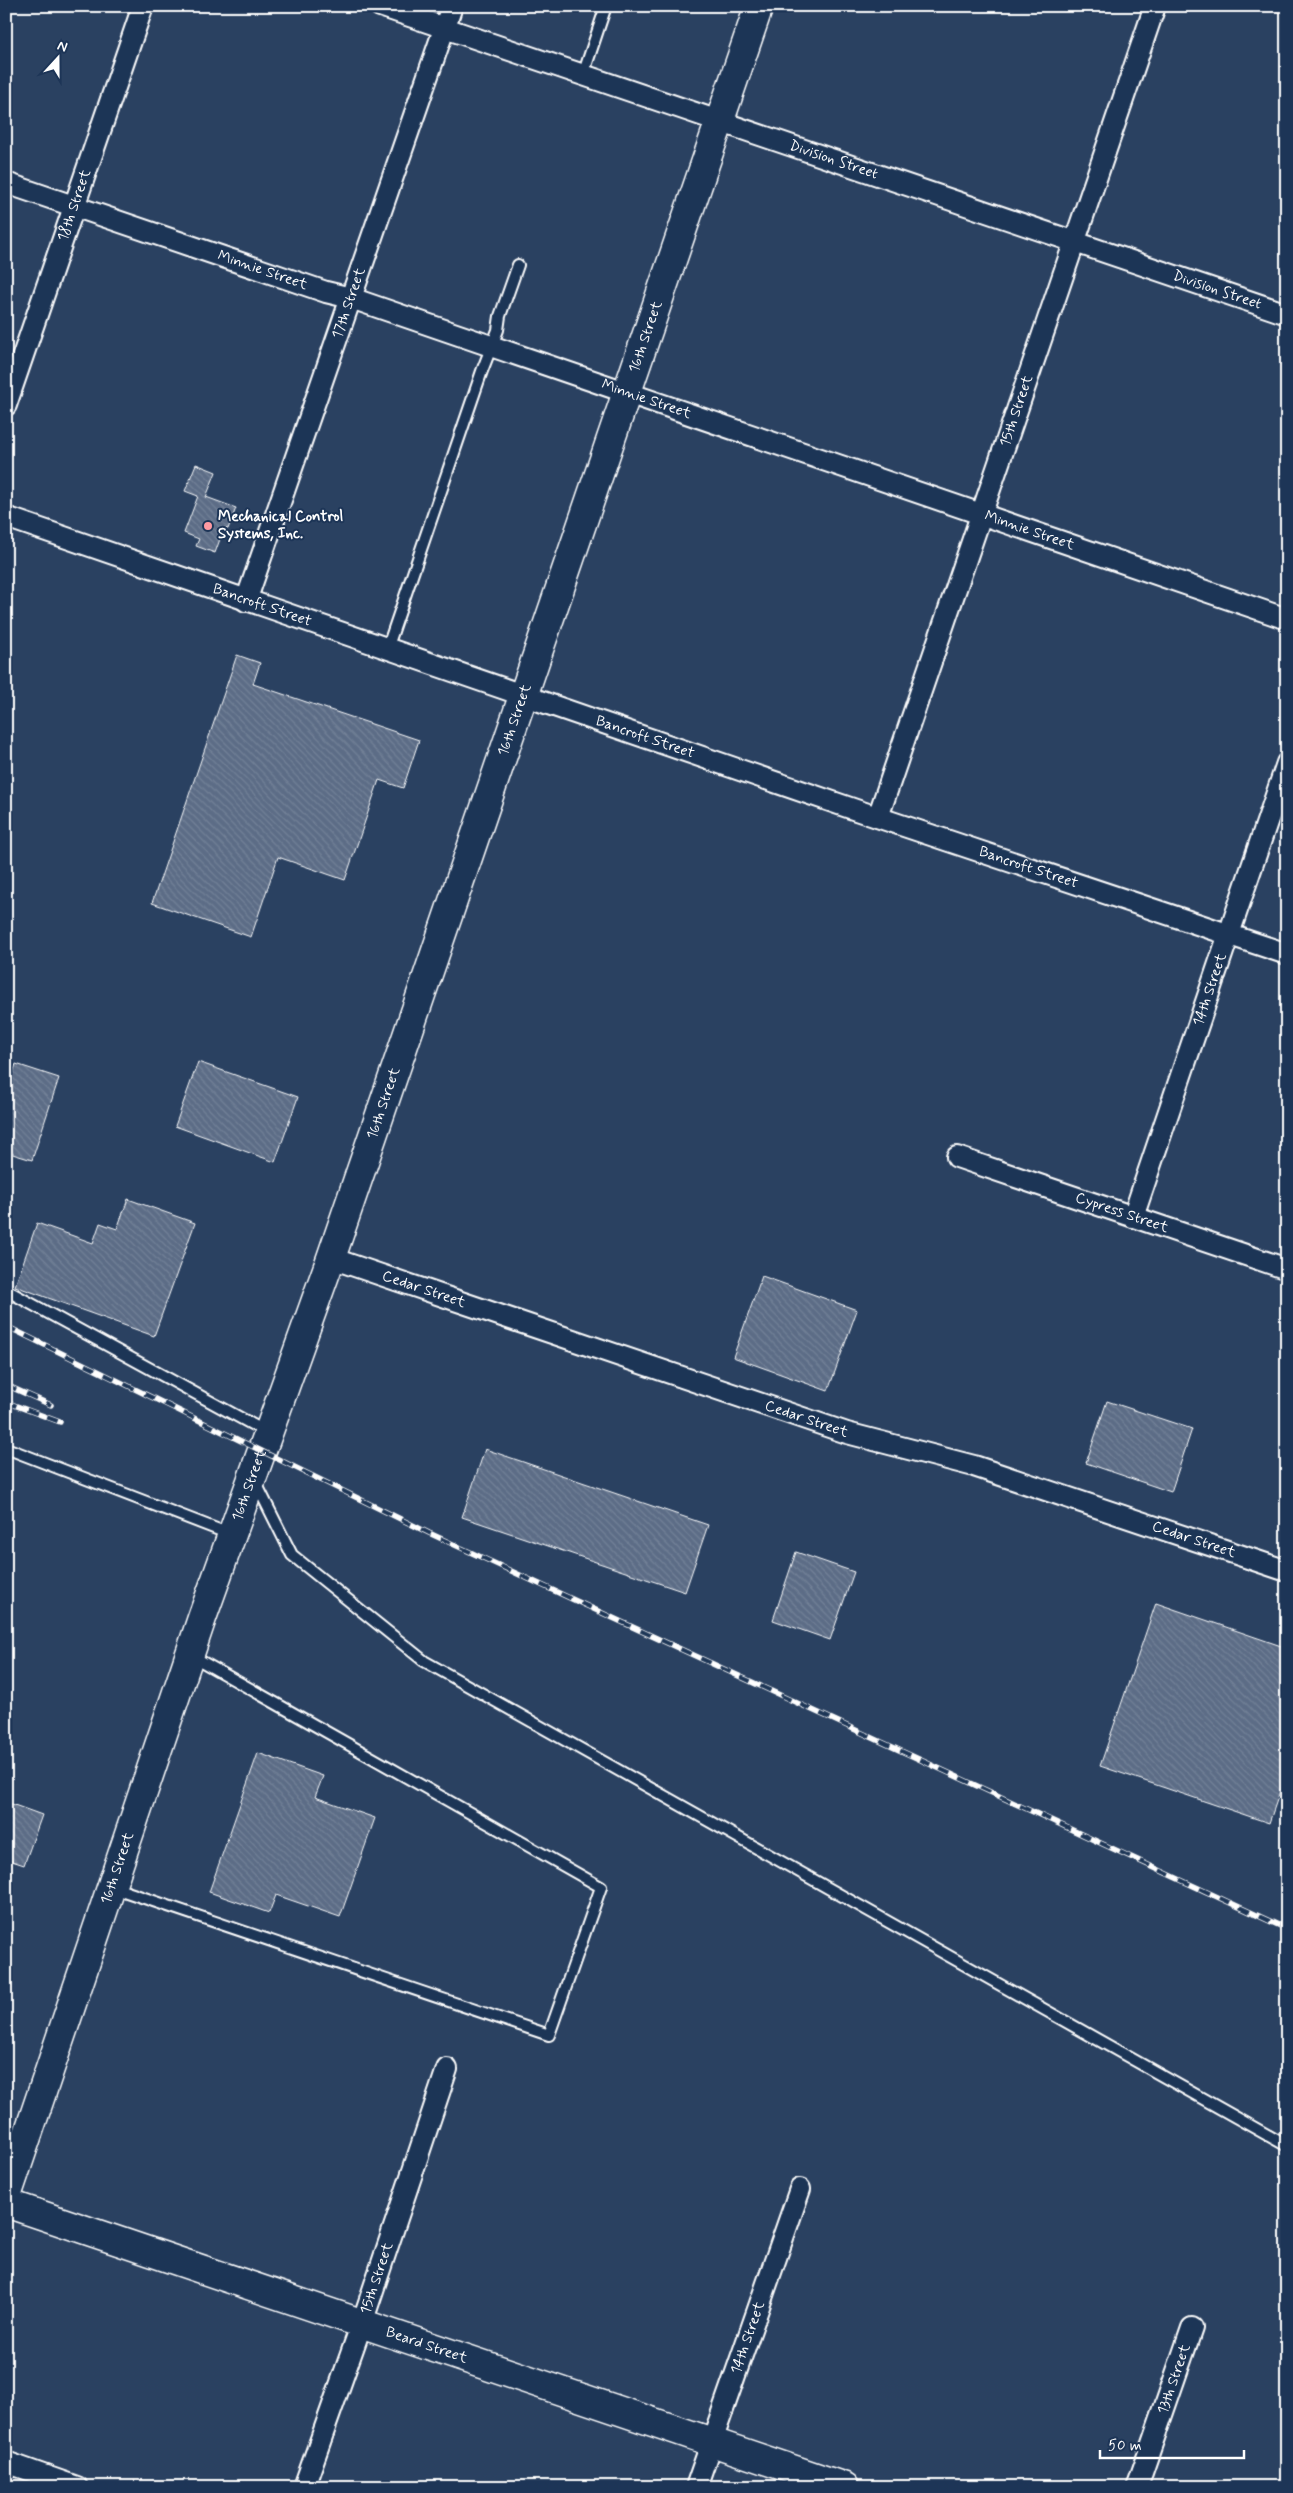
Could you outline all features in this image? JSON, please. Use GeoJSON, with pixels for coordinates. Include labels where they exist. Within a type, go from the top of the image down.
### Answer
{"type":"FeatureCollection","features":[{"type":"Feature","properties":{"kind":"street","name":"18th Street"},"geometry":{"type":"LineString","coordinates":[[6,405],[143,6]]}},
{"type":"Feature","properties":{"kind":"street","name":"Division Street"},"geometry":{"type":"LineString","coordinates":[[380,6],[1287,314]]}},
{"type":"Feature","properties":{"kind":"street","name":"17th Street"},"geometry":{"type":"LineString","coordinates":[[246,601],[452,6]]}},
{"type":"Feature","properties":{"kind":"street","name":"16th Street"},"geometry":{"type":"LineString","coordinates":[[6,2201],[190,1655],[331,1258],[758,6]]}},
{"type":"Feature","properties":{"kind":"street","name":"15th Street"},"geometry":{"type":"LineString","coordinates":[[878,817],[1154,6]]}},
{"type":"Feature","properties":{"kind":"street","name":"Minnie Street"},"geometry":{"type":"LineString","coordinates":[[6,183],[326,292],[351,298],[1287,619]]}},
{"type":"Feature","properties":{"kind":"street","name":"Bancroft Street"},"geometry":{"type":"LineString","coordinates":[[6,517],[878,817],[1287,954]]}},
{"type":"Feature","properties":{"kind":"street","name":"14th Street"},"geometry":{"type":"LineString","coordinates":[[1133,1217],[1230,935],[1282,794],[1287,763]]}},
{"type":"Feature","properties":{"kind":"street","name":"Cypress Street"},"geometry":{"type":"LineString","coordinates":[[957,1157],[1287,1269]]}},
{"type":"Feature","properties":{"kind":"street","name":"Cedar Street"},"geometry":{"type":"LineString","coordinates":[[331,1258],[847,1433],[974,1466],[1287,1571]]}},
{"type":"Feature","properties":{"kind":"street","name":"15th Street"},"geometry":{"type":"LineString","coordinates":[[304,2487],[362,2323],[447,2070]]}},
{"type":"Feature","properties":{"kind":"street","name":"14th Street"},"geometry":{"type":"LineString","coordinates":[[696,2487],[800,2189]]}},
{"type":"Feature","properties":{"kind":"street","name":"Beard Street"},"geometry":{"type":"LineString","coordinates":[[6,2201],[846,2487]]}},
{"type":"Feature","properties":{"kind":"street","name":"13th Street"},"geometry":{"type":"LineString","coordinates":[[1137,2487],[1192,2328]]}},
{"type":"Feature","properties":{"kind":"street"},"geometry":{"type":"LineString","coordinates":[[6,2462],[78,2487]]}},
{"type":"Feature","properties":{"kind":"lane"},"geometry":{"type":"LineString","coordinates":[[583,75],[606,6]]}},
{"type":"Feature","properties":{"kind":"lane"},"geometry":{"type":"LineString","coordinates":[[387,649],[498,330],[500,316],[518,265]]}},
{"type":"Feature","properties":{"kind":"lane"},"geometry":{"type":"LineString","coordinates":[[6,1290],[270,1434]]}},
{"type":"Feature","properties":{"kind":"lane"},"geometry":{"type":"LineString","coordinates":[[6,1448],[233,1535]]}},
{"type":"Feature","properties":{"kind":"lane"},"geometry":{"type":"LineString","coordinates":[[254,1478],[292,1555],[424,1661],[1287,2146]]}},
{"type":"Feature","properties":{"kind":"lane"},"geometry":{"type":"LineString","coordinates":[[111,1887],[549,2035],[602,1887],[190,1655]]}},
{"type":"Feature","properties":{"kind":"building"},"geometry":{"type":"Polygon","coordinates":[[[196,464],[216,472],[206,497],[236,508],[228,529],[224,528],[215,553],[196,546],[199,539],[184,533],[198,496],[185,491],[196,464]]]}},
{"type":"Feature","properties":{"kind":"building"},"geometry":{"type":"Polygon","coordinates":[[[237,655],[260,663],[253,684],[419,740],[403,788],[379,780],[345,880],[278,857],[251,937],[152,903],[237,655]]]}},
{"type":"Feature","properties":{"kind":"building"},"geometry":{"type":"Polygon","coordinates":[[[198,1062],[298,1097],[275,1162],[175,1126],[198,1062]]]}},
{"type":"Feature","properties":{"kind":"building"},"geometry":{"type":"Polygon","coordinates":[[[16,1064],[59,1078],[32,1160],[6,1152],[6,1094],[16,1064]]]}},
{"type":"Feature","properties":{"kind":"building"},"geometry":{"type":"Polygon","coordinates":[[[128,1199],[195,1223],[154,1336],[15,1286],[37,1223],[93,1243],[100,1223],[117,1229],[128,1199]]]}},
{"type":"Feature","properties":{"kind":"building"},"geometry":{"type":"Polygon","coordinates":[[[762,1276],[857,1310],[828,1391],[733,1357],[762,1276]]]}},
{"type":"Feature","properties":{"kind":"building"},"geometry":{"type":"Polygon","coordinates":[[[1107,1401],[1192,1429],[1171,1492],[1086,1463],[1107,1401]]]}},
{"type":"Feature","properties":{"kind":"building"},"geometry":{"type":"Polygon","coordinates":[[[485,1449],[708,1525],[685,1592],[462,1517],[485,1449]]]}},
{"type":"Feature","properties":{"kind":"building"},"geometry":{"type":"Polygon","coordinates":[[[796,1552],[854,1572],[830,1640],[773,1620],[796,1552]]]}},
{"type":"Feature","properties":{"kind":"building"},"geometry":{"type":"Polygon","coordinates":[[[1156,1603],[1287,1648],[1287,1771],[1269,1823],[1100,1766],[1156,1603]]]}},
{"type":"Feature","properties":{"kind":"building"},"geometry":{"type":"Polygon","coordinates":[[[258,1753],[323,1776],[315,1797],[375,1818],[340,1917],[276,1895],[269,1913],[209,1892],[258,1753]]]}},
{"type":"Feature","properties":{"kind":"building"},"geometry":{"type":"Polygon","coordinates":[[[6,1802],[42,1815],[24,1865],[6,1859],[6,1802]]]}},
{"type":"Feature","properties":{"kind":"railway"},"geometry":{"type":"LineString","coordinates":[[6,1326],[429,1533],[1287,1929]]}},
{"type":"Feature","properties":{"kind":"railway"},"geometry":{"type":"LineString","coordinates":[[6,1385],[51,1405]]}},
{"type":"Feature","properties":{"kind":"railway"},"geometry":{"type":"LineString","coordinates":[[6,1402],[60,1422]]}},
{"type":"Feature","properties":{"kind":"place","name":"Mechanical Control Systems, Inc."},"geometry":{"type":"Point","coordinates":[208,526]}}]}
